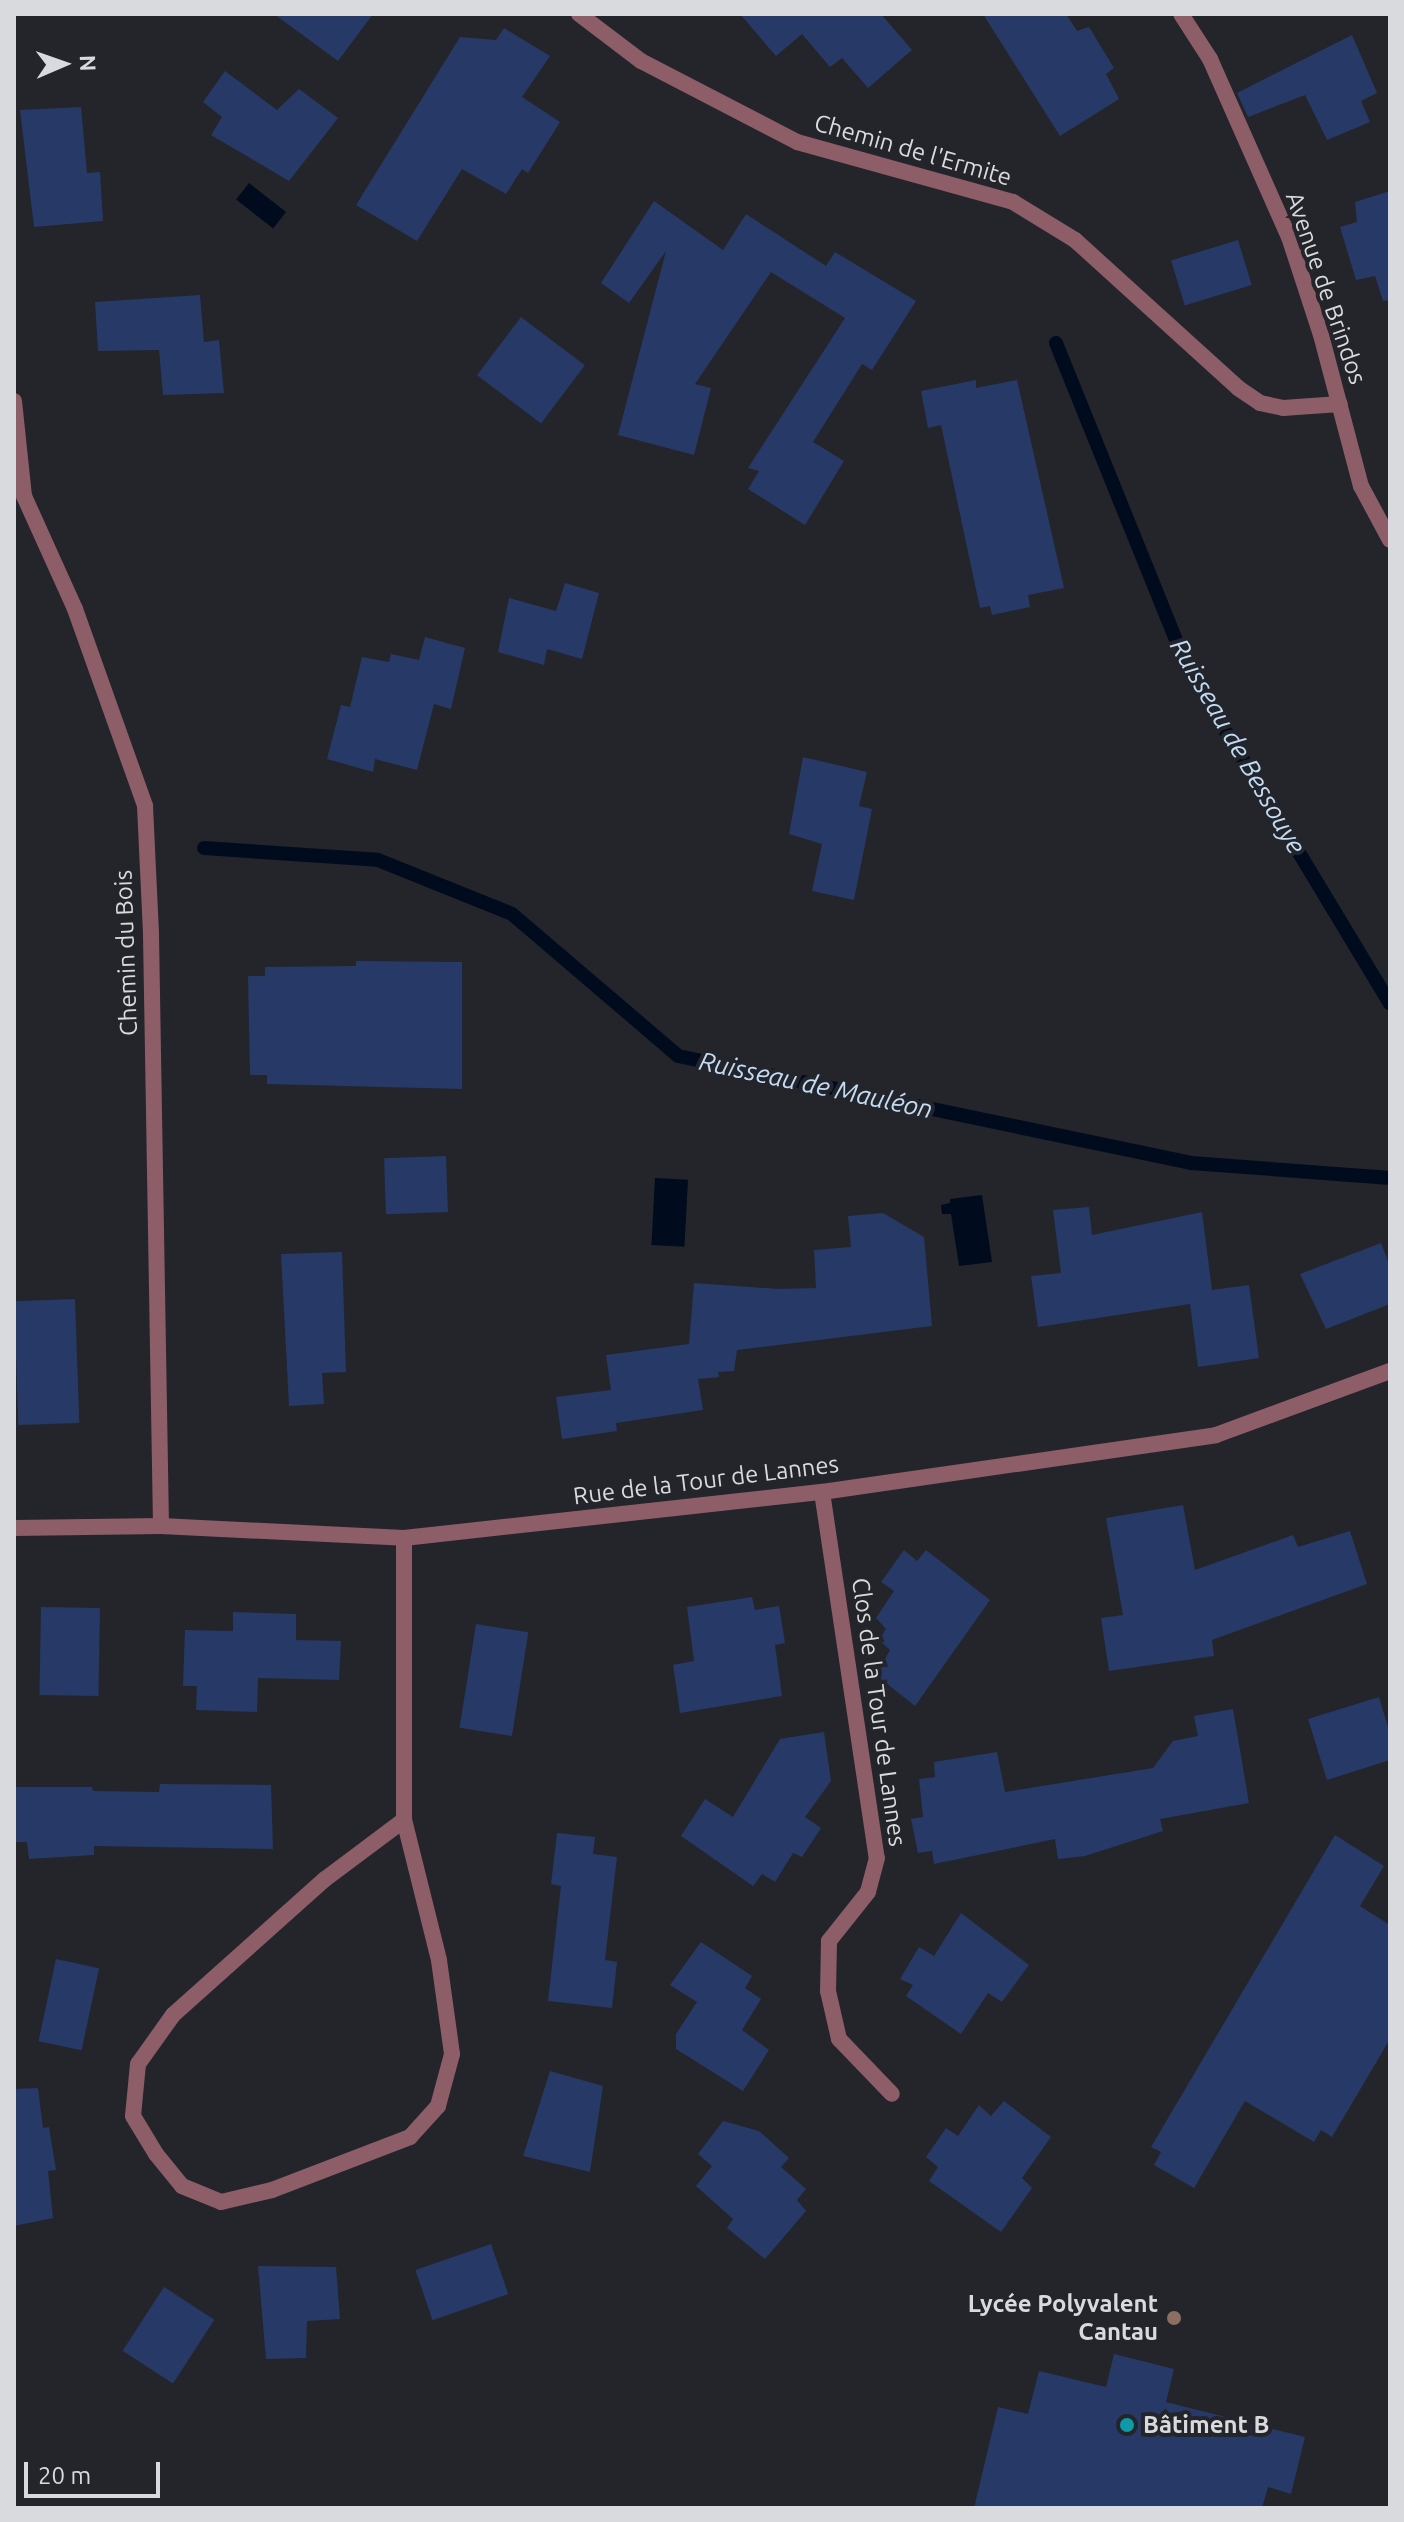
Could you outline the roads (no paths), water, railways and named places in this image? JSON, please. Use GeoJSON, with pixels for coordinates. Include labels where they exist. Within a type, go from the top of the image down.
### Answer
{"type":"FeatureCollection","features":[{"type":"Feature","properties":{"kind":"street","name":"Chemin de l'Ermite"},"geometry":{"type":"LineString","coordinates":[[579,14],[641,61],[797,142],[1013,202],[1075,240],[1238,388],[1260,403],[1283,408],[1340,404]]}},
{"type":"Feature","properties":{"kind":"street","name":"Avenue de Brindos"},"geometry":{"type":"LineString","coordinates":[[1181,14],[1210,59],[1289,237],[1340,404],[1361,486],[1390,540]]}},
{"type":"Feature","properties":{"kind":"street","name":"Chemin du Bois"},"geometry":{"type":"LineString","coordinates":[[14,401],[24,496],[75,609],[145,806],[151,951],[161,1526]]}},
{"type":"Feature","properties":{"kind":"street","name":"Rue de la Tour de Lannes"},"geometry":{"type":"LineString","coordinates":[[14,1528],[161,1526],[404,1538],[822,1492],[1216,1435],[1390,1371]]}},
{"type":"Feature","properties":{"kind":"street","name":"Clos de la Tour de Lannes"},"geometry":{"type":"LineString","coordinates":[[822,1492],[877,1858],[868,1892],[829,1941],[828,1991],[839,2039],[892,2094]]}},
{"type":"Feature","properties":{"kind":"street"},"geometry":{"type":"LineString","coordinates":[[404,1538],[404,1820],[439,1960],[452,2054],[438,2106],[410,2137],[272,2190],[221,2202],[182,2186],[156,2154],[133,2116],[138,2064],[173,2015],[325,1879],[404,1820]]}},
{"type":"Feature","properties":{"kind":"water"},"geometry":{"type":"Polygon","coordinates":[[[249,183],[286,212],[273,228],[236,200],[249,183]]]}},
{"type":"Feature","properties":{"kind":"water"},"geometry":{"type":"Polygon","coordinates":[[[655,1178],[688,1180],[684,1247],[651,1245],[655,1178]]]}},
{"type":"Feature","properties":{"kind":"water"},"geometry":{"type":"Polygon","coordinates":[[[982,1195],[992,1262],[959,1266],[951,1214],[942,1214],[941,1205],[950,1203],[950,1199],[982,1195]]]}},
{"type":"Feature","properties":{"kind":"waterway","name":"Ruisseau de Bessouye"},"geometry":{"type":"LineString","coordinates":[[1056,343],[1187,667],[1390,1004]]}},
{"type":"Feature","properties":{"kind":"waterway","name":"Ruisseau de Mauléon"},"geometry":{"type":"LineString","coordinates":[[204,848],[378,860],[512,914],[678,1056],[1191,1163],[1390,1178]]}},
{"type":"Feature","properties":{"kind":"place","name":"Lycée Polyvalent Cantau"},"geometry":{"type":"Point","coordinates":[1174,2318]}},
{"type":"Feature","properties":{"kind":"place","name":"Bâtiment B"},"geometry":{"type":"Point","coordinates":[1127,2425]}}]}
